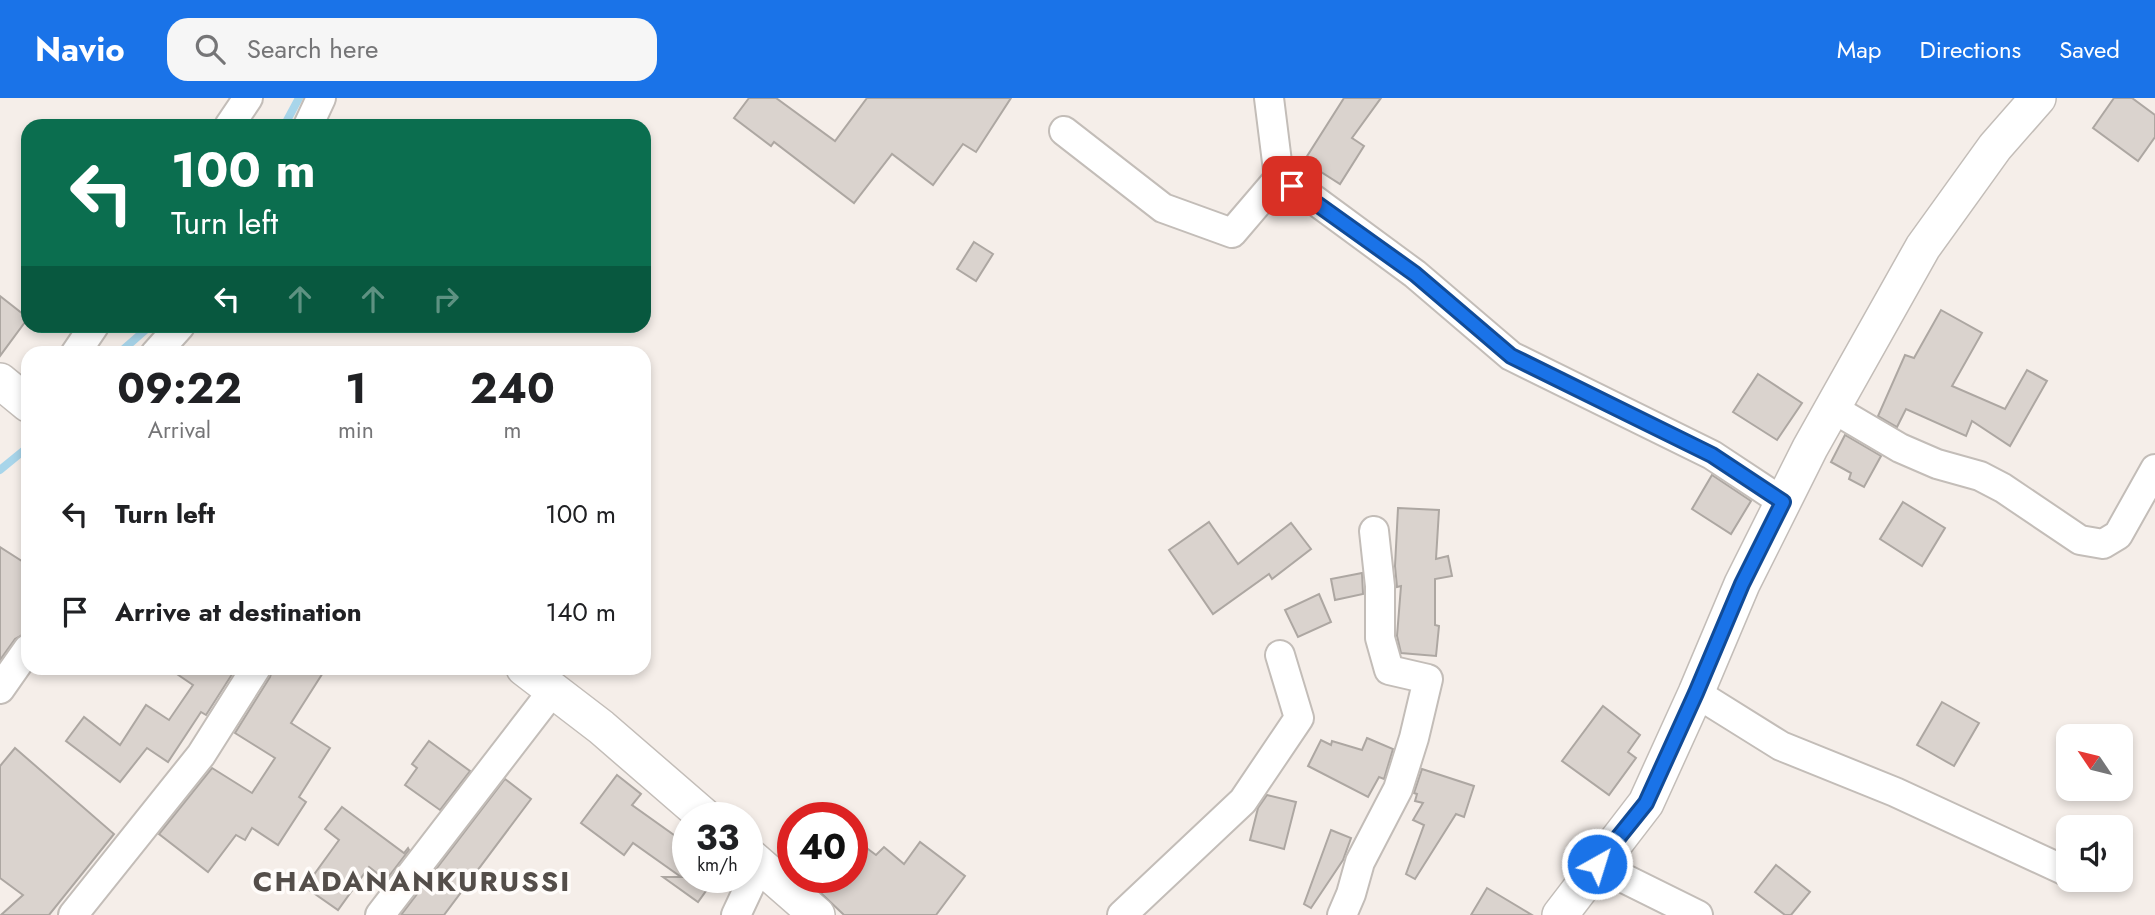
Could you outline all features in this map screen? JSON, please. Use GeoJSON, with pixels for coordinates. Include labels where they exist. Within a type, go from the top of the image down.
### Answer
{"type":"FeatureCollection","features":[{"type":"Feature","properties":{"kind":"street"},"geometry":{"type":"LineString","coordinates":[[234,119],[248,98]]}},
{"type":"Feature","properties":{"kind":"street"},"geometry":{"type":"LineString","coordinates":[[311,119],[321,98]]}},
{"type":"Feature","properties":{"kind":"street"},"geometry":{"type":"LineString","coordinates":[[1064,131],[1163,208],[1232,233],[1279,178],[1269,98]]}},
{"type":"Feature","properties":{"kind":"street"},"geometry":{"type":"LineString","coordinates":[[1560,915],[1646,803],[1742,584],[1832,408],[1923,247],[1995,147],[2038,98]]}},
{"type":"Feature","properties":{"kind":"street"},"geometry":{"type":"LineString","coordinates":[[1279,178],[1305,193],[1415,274],[1511,356],[1712,455],[1783,502]]}},
{"type":"Feature","properties":{"kind":"street"},"geometry":{"type":"LineString","coordinates":[[0,381],[21,398]]}},
{"type":"Feature","properties":{"kind":"street"},"geometry":{"type":"LineString","coordinates":[[1832,408],[1900,448],[1937,464],[1980,476],[2003,488],[2080,540],[2104,544],[2118,535],[2155,469]]}},
{"type":"Feature","properties":{"kind":"street"},"geometry":{"type":"LineString","coordinates":[[1342,915],[1360,862],[1398,789],[1414,738],[1427,679],[1389,670],[1380,638],[1380,586],[1374,531]]}},
{"type":"Feature","properties":{"kind":"street"},"geometry":{"type":"LineString","coordinates":[[1122,915],[1242,801],[1300,718],[1280,655]]}},
{"type":"Feature","properties":{"kind":"street"},"geometry":{"type":"LineString","coordinates":[[0,689],[21,659]]}},
{"type":"Feature","properties":{"kind":"street"},"geometry":{"type":"LineString","coordinates":[[73,915],[201,755],[252,675]]}},
{"type":"Feature","properties":{"kind":"street"},"geometry":{"type":"LineString","coordinates":[[534,675],[601,727],[688,802]]}},
{"type":"Feature","properties":{"kind":"street"},"geometry":{"type":"LineString","coordinates":[[380,915],[554,689]]}},
{"type":"Feature","properties":{"kind":"street"},"geometry":{"type":"LineString","coordinates":[[1696,693],[1781,746],[1895,792],[2056,866]]}},
{"type":"Feature","properties":{"kind":"street"},"geometry":{"type":"LineString","coordinates":[[1597,864],[1698,915]]}},
{"type":"Feature","properties":{"kind":"street"},"geometry":{"type":"LineString","coordinates":[[763,869],[817,915]]}},
{"type":"Feature","properties":{"kind":"street"},"geometry":{"type":"LineString","coordinates":[[736,915],[743,893]]}},
{"type":"Feature","properties":{"kind":"building"},"geometry":{"type":"Polygon","coordinates":[[[749,98],[776,98],[835,141],[867,98],[1011,98],[976,152],[963,144],[933,185],[892,154],[854,203],[774,142],[771,146],[734,118],[749,98]]]}},
{"type":"Feature","properties":{"kind":"building"},"geometry":{"type":"Polygon","coordinates":[[[1344,98],[1381,98],[1352,138],[1364,146],[1340,184],[1304,161],[1344,98]]]}},
{"type":"Feature","properties":{"kind":"building"},"geometry":{"type":"Polygon","coordinates":[[[2114,98],[2132,98],[2155,115],[2155,137],[2138,161],[2093,128],[2114,98]]]}},
{"type":"Feature","properties":{"kind":"building"},"geometry":{"type":"Polygon","coordinates":[[[974,242],[993,254],[976,281],[957,269],[974,242]]]}},
{"type":"Feature","properties":{"kind":"building"},"geometry":{"type":"Polygon","coordinates":[[[0,296],[21,312],[21,328],[0,356],[0,296]]]}},
{"type":"Feature","properties":{"kind":"building"},"geometry":{"type":"Polygon","coordinates":[[[1941,310],[1982,333],[1952,386],[2005,409],[2027,370],[2047,381],[2010,446],[1972,421],[1966,436],[1906,409],[1897,427],[1878,416],[1905,355],[1914,358],[1941,310]]]}},
{"type":"Feature","properties":{"kind":"building"},"geometry":{"type":"Polygon","coordinates":[[[1758,374],[1802,403],[1777,440],[1733,412],[1758,374]]]}},
{"type":"Feature","properties":{"kind":"building"},"geometry":{"type":"Polygon","coordinates":[[[1845,435],[1881,456],[1864,487],[1849,479],[1851,473],[1831,462],[1845,435]]]}},
{"type":"Feature","properties":{"kind":"building"},"geometry":{"type":"Polygon","coordinates":[[[1712,475],[1751,501],[1731,534],[1692,509],[1712,475]]]}},
{"type":"Feature","properties":{"kind":"building"},"geometry":{"type":"Polygon","coordinates":[[[1903,502],[1945,528],[1922,566],[1880,539],[1903,502]]]}},
{"type":"Feature","properties":{"kind":"building"},"geometry":{"type":"Polygon","coordinates":[[[1398,508],[1439,510],[1436,559],[1448,556],[1452,576],[1435,579],[1435,625],[1439,626],[1436,656],[1401,653],[1397,636],[1401,586],[1397,587],[1395,566],[1398,508]]]}},
{"type":"Feature","properties":{"kind":"building"},"geometry":{"type":"Polygon","coordinates":[[[1209,522],[1238,564],[1291,523],[1311,549],[1272,579],[1269,574],[1213,614],[1169,550],[1209,522]]]}},
{"type":"Feature","properties":{"kind":"building"},"geometry":{"type":"Polygon","coordinates":[[[0,547],[21,560],[21,636],[15,639],[0,660],[0,547]]]}},
{"type":"Feature","properties":{"kind":"building"},"geometry":{"type":"Polygon","coordinates":[[[1362,573],[1363,594],[1335,600],[1331,579],[1362,573]]]}},
{"type":"Feature","properties":{"kind":"building"},"geometry":{"type":"Polygon","coordinates":[[[1319,594],[1331,622],[1298,637],[1285,610],[1319,594]]]}},
{"type":"Feature","properties":{"kind":"building"},"geometry":{"type":"Polygon","coordinates":[[[178,675],[232,675],[206,715],[201,712],[168,762],[147,748],[120,782],[66,741],[84,717],[120,745],[146,705],[169,720],[193,685],[178,675]]]}},
{"type":"Feature","properties":{"kind":"building"},"geometry":{"type":"Polygon","coordinates":[[[322,675],[291,723],[330,748],[299,797],[306,802],[278,845],[252,828],[245,840],[236,835],[208,872],[159,834],[212,768],[252,793],[275,758],[235,733],[270,677],[322,675]]]}},
{"type":"Feature","properties":{"kind":"building"},"geometry":{"type":"Polygon","coordinates":[[[1942,702],[1979,723],[1954,766],[1917,745],[1942,702]]]}},
{"type":"Feature","properties":{"kind":"building"},"geometry":{"type":"Polygon","coordinates":[[[1603,706],[1640,735],[1628,752],[1636,758],[1609,795],[1562,761],[1603,706]]]}},
{"type":"Feature","properties":{"kind":"building"},"geometry":{"type":"Polygon","coordinates":[[[1367,738],[1393,749],[1384,779],[1379,777],[1368,797],[1308,766],[1321,740],[1331,745],[1332,741],[1362,750],[1367,738]]]}},
{"type":"Feature","properties":{"kind":"building"},"geometry":{"type":"Polygon","coordinates":[[[429,741],[470,771],[440,810],[405,785],[417,768],[412,764],[429,741]]]}},
{"type":"Feature","properties":{"kind":"building"},"geometry":{"type":"Polygon","coordinates":[[[15,748],[114,834],[49,915],[1,915],[23,895],[0,878],[0,766],[15,748]]]}},
{"type":"Feature","properties":{"kind":"building"},"geometry":{"type":"Polygon","coordinates":[[[1422,769],[1474,786],[1464,817],[1456,814],[1415,879],[1406,874],[1424,825],[1413,820],[1423,803],[1415,801],[1417,794],[1414,793],[1422,769]]]}},
{"type":"Feature","properties":{"kind":"building"},"geometry":{"type":"Polygon","coordinates":[[[617,775],[641,794],[632,805],[672,834],[672,871],[633,843],[624,855],[581,823],[617,775]]]}},
{"type":"Feature","properties":{"kind":"building"},"geometry":{"type":"Polygon","coordinates":[[[505,779],[531,799],[444,915],[401,915],[505,779]]]}},
{"type":"Feature","properties":{"kind":"building"},"geometry":{"type":"Polygon","coordinates":[[[1267,795],[1296,802],[1284,849],[1250,840],[1258,808],[1267,795]]]}},
{"type":"Feature","properties":{"kind":"building"},"geometry":{"type":"Polygon","coordinates":[[[342,807],[404,853],[408,848],[409,850],[386,880],[369,867],[338,910],[305,887],[339,840],[325,829],[342,807]]]}},
{"type":"Feature","properties":{"kind":"building"},"geometry":{"type":"Polygon","coordinates":[[[1331,830],[1351,838],[1343,860],[1311,908],[1304,904],[1331,830]]]}},
{"type":"Feature","properties":{"kind":"building"},"geometry":{"type":"Polygon","coordinates":[[[920,842],[965,876],[936,915],[844,915],[821,893],[868,893],[868,849],[876,855],[884,847],[904,864],[920,842]]]}},
{"type":"Feature","properties":{"kind":"building"},"geometry":{"type":"Polygon","coordinates":[[[1776,865],[1810,892],[1791,915],[1785,915],[1755,892],[1776,865]]]}},
{"type":"Feature","properties":{"kind":"building"},"geometry":{"type":"Polygon","coordinates":[[[1487,888],[1532,915],[1471,915],[1487,888]]]}},
{"type":"Feature","properties":{"kind":"building"},"geometry":{"type":"Polygon","coordinates":[[[685,893],[704,893],[698,902],[685,893]]]}},
{"type":"Feature","properties":{"kind":"waterway"},"geometry":{"type":"LineString","coordinates":[[288,119],[299,98]]}},
{"type":"Feature","properties":{"kind":"waterway"},"geometry":{"type":"LineString","coordinates":[[127,346],[142,333]]}},
{"type":"Feature","properties":{"kind":"waterway"},"geometry":{"type":"LineString","coordinates":[[0,470],[21,453]]}},
{"type":"Feature","properties":{"kind":"district","name":"CHADANANKURUSSI"},"geometry":{"type":"Point","coordinates":[412,881]}},
{"type":"Feature","properties":{"kind":"route"},"geometry":{"type":"LineString","coordinates":[[1292,186],[1415,274],[1511,356],[1712,455],[1783,502],[1742,584],[1646,803],[1597,864]]}}]}
